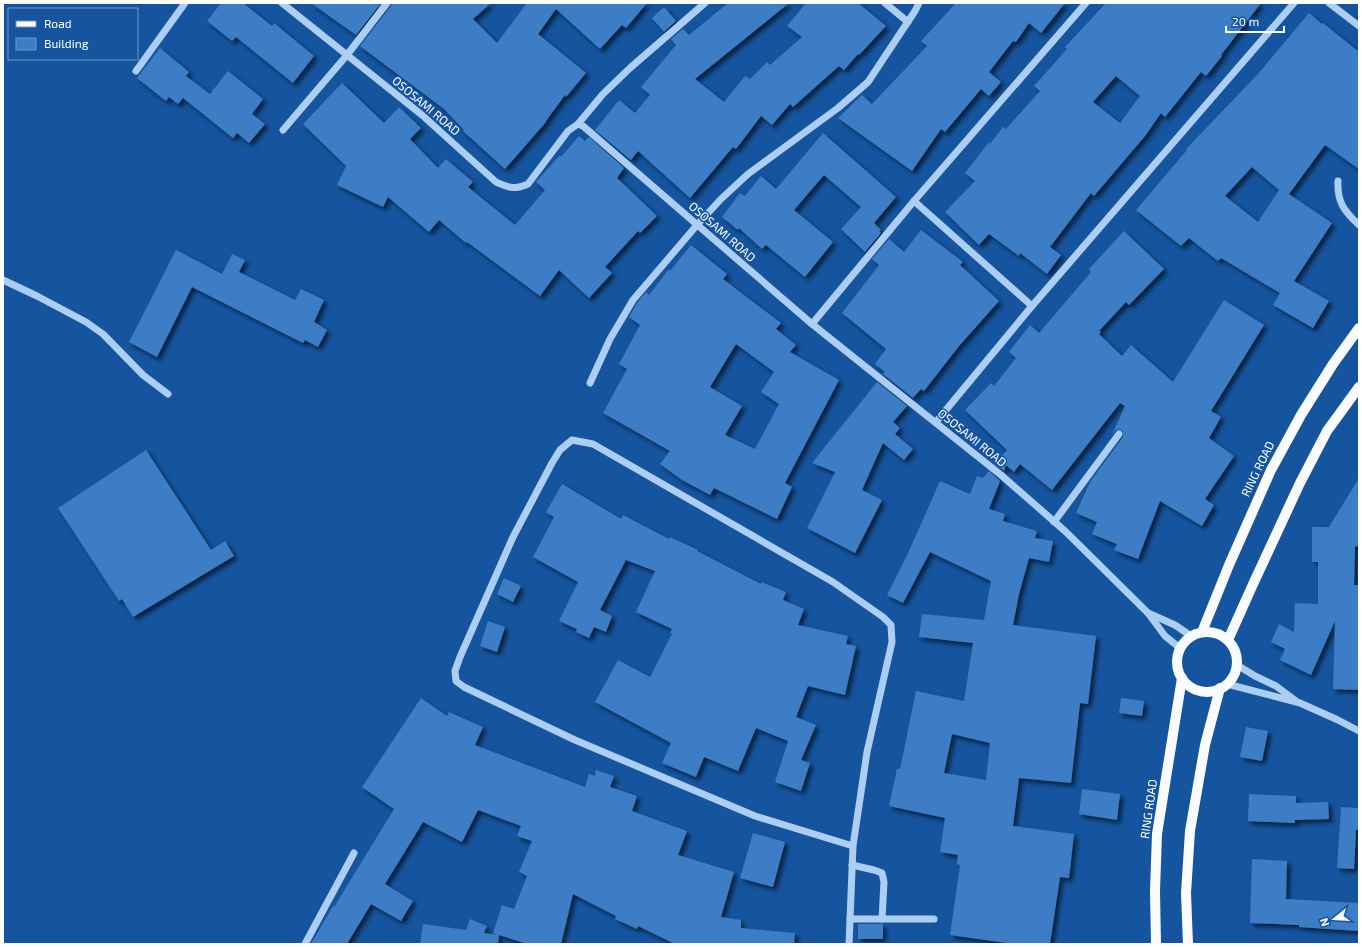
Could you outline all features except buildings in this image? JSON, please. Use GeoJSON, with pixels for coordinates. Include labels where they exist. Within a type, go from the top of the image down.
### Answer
{"type":"FeatureCollection","features":[{"type":"Feature","properties":{"kind":"main road","name":"RING ROAD"},"geometry":{"type":"LineString","coordinates":[[1202,632],[1229,565],[1271,470],[1301,415],[1333,364],[1359,328]]}},
{"type":"Feature","properties":{"kind":"main road"},"geometry":{"type":"LineString","coordinates":[[1228,640],[1300,483],[1328,431],[1359,387]]}},
{"type":"Feature","properties":{"kind":"main road"},"geometry":{"type":"LineString","coordinates":[[1188,944],[1186,893],[1190,831],[1205,745],[1224,686],[1234,675],[1237,665],[1235,652],[1228,640],[1216,633],[1202,632],[1191,636],[1180,648],[1178,668],[1182,678],[1190,686],[1199,691],[1210,691],[1224,686]]}},
{"type":"Feature","properties":{"kind":"main road","name":"RING ROAD"},"geometry":{"type":"LineString","coordinates":[[1156,944],[1155,891],[1158,834],[1182,678]]}},
{"type":"Feature","properties":{"kind":"street"},"geometry":{"type":"LineString","coordinates":[[136,71],[185,3]]}},
{"type":"Feature","properties":{"kind":"street","name":"OSOSAMI ROAD"},"geometry":{"type":"LineString","coordinates":[[282,3],[422,115],[496,182],[509,188],[518,188],[528,184],[568,131],[578,124],[587,129],[812,324],[936,422],[1001,476],[1054,522],[1148,613]]}},
{"type":"Feature","properties":{"kind":"street"},"geometry":{"type":"LineString","coordinates":[[283,130],[346,55],[387,3]]}},
{"type":"Feature","properties":{"kind":"street"},"geometry":{"type":"LineString","coordinates":[[578,124],[603,94],[630,68],[705,3]]}},
{"type":"Feature","properties":{"kind":"street"},"geometry":{"type":"LineString","coordinates":[[886,3],[908,22]]}},
{"type":"Feature","properties":{"kind":"street"},"geometry":{"type":"LineString","coordinates":[[590,383],[610,339],[633,300],[697,225],[721,199],[748,174],[838,108],[868,82],[908,22],[918,3]]}},
{"type":"Feature","properties":{"kind":"street"},"geometry":{"type":"LineString","coordinates":[[812,324],[914,201],[1086,3]]}},
{"type":"Feature","properties":{"kind":"street"},"geometry":{"type":"LineString","coordinates":[[936,422],[1032,306],[1294,3]]}},
{"type":"Feature","properties":{"kind":"street"},"geometry":{"type":"LineString","coordinates":[[1329,3],[1359,26]]}},
{"type":"Feature","properties":{"kind":"street"},"geometry":{"type":"LineString","coordinates":[[1338,181],[1339,200],[1346,212],[1359,225]]}},
{"type":"Feature","properties":{"kind":"street"},"geometry":{"type":"LineString","coordinates":[[914,201],[1032,306]]}},
{"type":"Feature","properties":{"kind":"street"},"geometry":{"type":"LineString","coordinates":[[3,280],[86,322],[103,334],[143,375],[168,394]]}},
{"type":"Feature","properties":{"kind":"street"},"geometry":{"type":"LineString","coordinates":[[1054,522],[1119,434]]}},
{"type":"Feature","properties":{"kind":"street"},"geometry":{"type":"LineString","coordinates":[[849,944],[853,846],[867,752],[892,642],[890,626],[884,617],[826,578],[593,444],[572,440],[560,450],[552,463],[513,537],[460,657],[455,671],[456,680],[464,687],[575,740],[755,816],[853,846]]}},
{"type":"Feature","properties":{"kind":"street"},"geometry":{"type":"LineString","coordinates":[[1148,613],[1175,625],[1191,636]]}},
{"type":"Feature","properties":{"kind":"street"},"geometry":{"type":"LineString","coordinates":[[1148,613],[1165,636],[1180,648]]}},
{"type":"Feature","properties":{"kind":"street"},"geometry":{"type":"LineString","coordinates":[[1237,665],[1276,686],[1300,703],[1338,720],[1359,732]]}},
{"type":"Feature","properties":{"kind":"street"},"geometry":{"type":"LineString","coordinates":[[1224,686],[1300,703]]}},
{"type":"Feature","properties":{"kind":"street"},"geometry":{"type":"LineString","coordinates":[[305,944],[354,853]]}},
{"type":"Feature","properties":{"kind":"street"},"geometry":{"type":"LineString","coordinates":[[852,865],[882,873],[884,882],[882,919]]}},
{"type":"Feature","properties":{"kind":"street"},"geometry":{"type":"LineString","coordinates":[[850,919],[934,919]]}}]}
